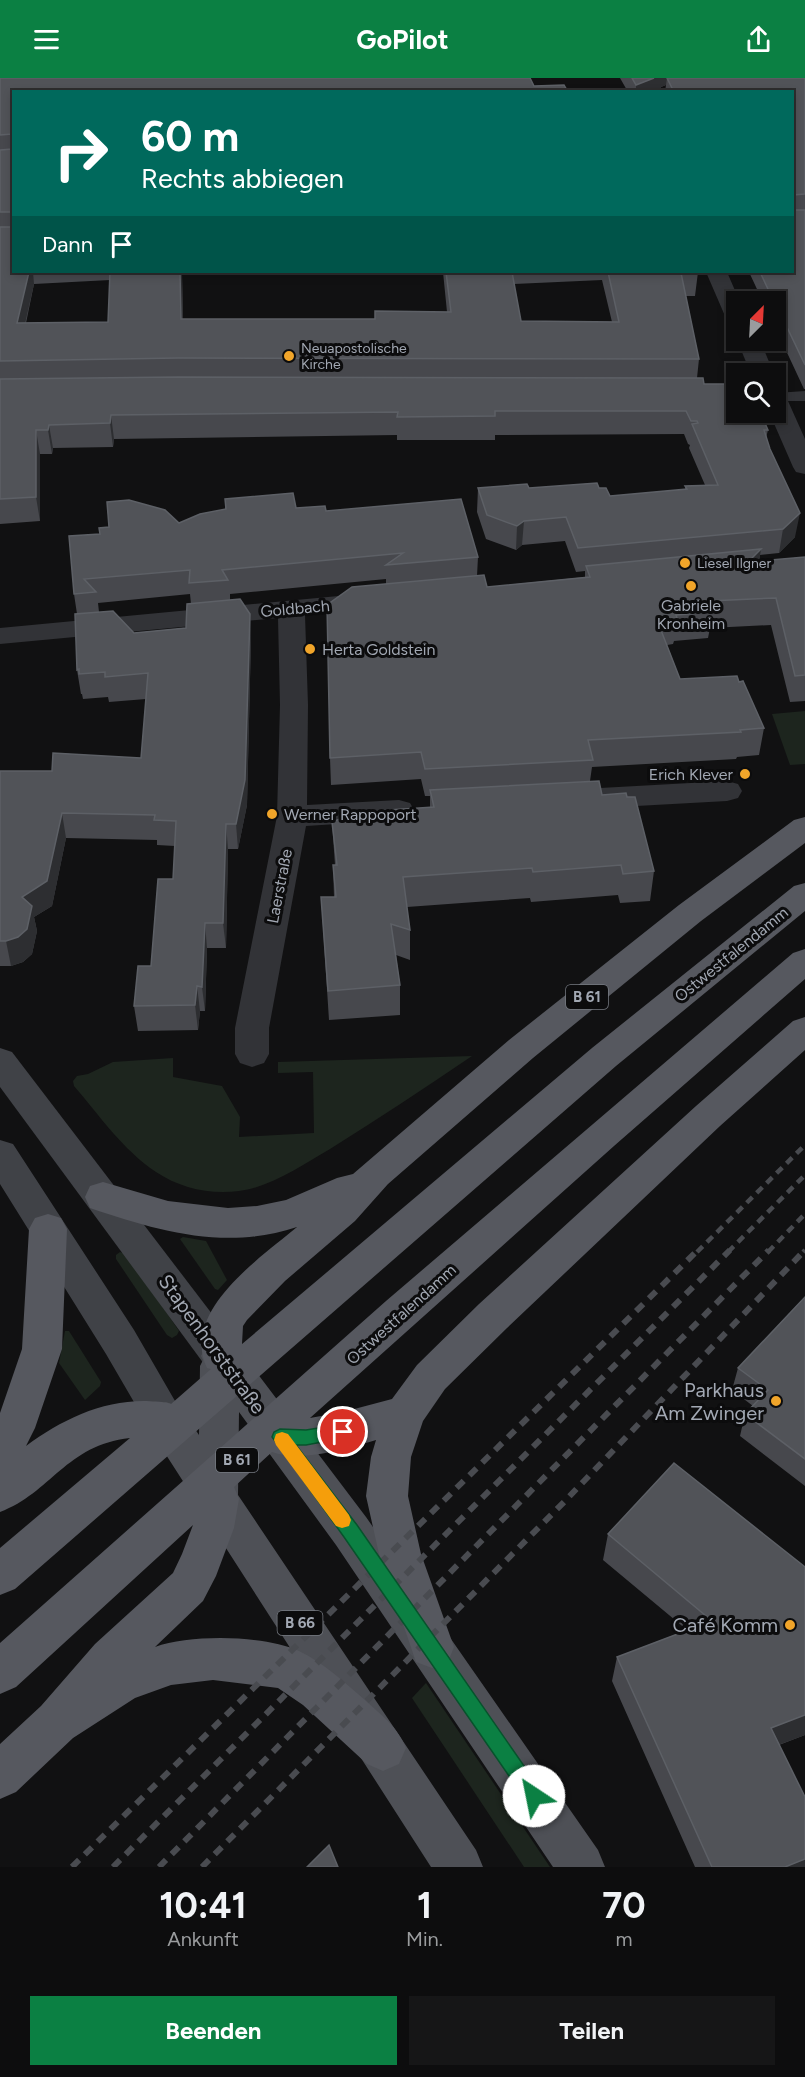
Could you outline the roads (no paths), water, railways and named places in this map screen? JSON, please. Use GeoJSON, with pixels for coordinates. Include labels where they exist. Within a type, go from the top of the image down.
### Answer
{"type":"FeatureCollection","features":[{"type":"Feature","properties":{"kind":"highway","name":"B 61"},"geometry":{"type":"LineString","coordinates":[[221,1356],[224,1326],[233,1308],[272,1270],[342,1210],[375,1174],[690,913],[805,827]]}},
{"type":"Feature","properties":{"kind":"highway","name":"Ostwestfalendamm"},"geometry":{"type":"LineString","coordinates":[[0,1575],[604,1057],[805,894]]}},
{"type":"Feature","properties":{"kind":"highway","name":"Ostwestfalendamm"},"geometry":{"type":"LineString","coordinates":[[0,1672],[677,1070],[805,961]]}},
{"type":"Feature","properties":{"kind":"highway"},"geometry":{"type":"LineString","coordinates":[[432,1647],[400,1554],[387,1496],[391,1457],[405,1413],[432,1377],[493,1316],[805,1030]]}},
{"type":"Feature","properties":{"kind":"highway","name":"B 61"},"geometry":{"type":"LineString","coordinates":[[103,1197],[145,1212],[226,1225],[258,1222],[294,1214],[330,1199],[375,1174]]}},
{"type":"Feature","properties":{"kind":"highway"},"geometry":{"type":"LineString","coordinates":[[0,1454],[15,1428],[42,1349],[48,1229]]}},
{"type":"Feature","properties":{"kind":"highway","name":"B 61"},"geometry":{"type":"LineString","coordinates":[[280,1437],[306,1438],[343,1432],[405,1413]]}},
{"type":"Feature","properties":{"kind":"highway","name":"B 61"},"geometry":{"type":"LineString","coordinates":[[0,1493],[63,1442],[83,1431],[107,1422],[136,1417],[166,1420]]}},
{"type":"Feature","properties":{"kind":"highway","name":"B 61"},"geometry":{"type":"LineString","coordinates":[[0,1776],[57,1722],[111,1659],[188,1587],[201,1562],[213,1528],[218,1499]]}},
{"type":"Feature","properties":{"kind":"highway","name":"B 61"},"geometry":{"type":"LineString","coordinates":[[57,1722],[121,1682],[171,1664],[213,1658],[285,1667],[319,1689],[383,1748]]}},
{"type":"Feature","properties":{"kind":"main road","name":"Stapenhorststraße"},"geometry":{"type":"LineString","coordinates":[[0,1061],[351,1531],[581,1867]]}},
{"type":"Feature","properties":{"kind":"main road"},"geometry":{"type":"LineString","coordinates":[[0,1154],[120,1342],[166,1420]]}},
{"type":"Feature","properties":{"kind":"main road","name":"B 61"},"geometry":{"type":"LineString","coordinates":[[218,1499],[221,1356]]}},
{"type":"Feature","properties":{"kind":"main road","name":"B 61"},"geometry":{"type":"LineString","coordinates":[[166,1420],[280,1437]]}},
{"type":"Feature","properties":{"kind":"main road","name":"B 66"},"geometry":{"type":"LineString","coordinates":[[166,1420],[459,1867]]}},
{"type":"Feature","properties":{"kind":"street"},"geometry":{"type":"LineString","coordinates":[[716,273],[726,294]]}},
{"type":"Feature","properties":{"kind":"street"},"geometry":{"type":"LineString","coordinates":[[786,422],[805,467]]}},
{"type":"Feature","properties":{"kind":"street","name":"Goldbach"},"geometry":{"type":"LineString","coordinates":[[0,636],[396,599]]}},
{"type":"Feature","properties":{"kind":"street","name":"Laerstraße"},"geometry":{"type":"LineString","coordinates":[[252,1053],[252,1028],[292,816],[294,705],[291,609]]}},
{"type":"Feature","properties":{"kind":"street"},"geometry":{"type":"LineString","coordinates":[[555,801],[727,791]]}},
{"type":"Feature","properties":{"kind":"street"},"geometry":{"type":"LineString","coordinates":[[292,816],[424,808]]}},
{"type":"Feature","properties":{"kind":"lane"},"geometry":{"type":"LineString","coordinates":[[786,398],[805,396]]}},
{"type":"Feature","properties":{"kind":"railway"},"geometry":{"type":"LineString","coordinates":[[697,1252],[805,1145]]}},
{"type":"Feature","properties":{"kind":"railway"},"geometry":{"type":"LineString","coordinates":[[113,1867],[805,1175]]}},
{"type":"Feature","properties":{"kind":"railway"},"geometry":{"type":"LineString","coordinates":[[768,1252],[805,1214]]}},
{"type":"Feature","properties":{"kind":"railway"},"geometry":{"type":"LineString","coordinates":[[72,1867],[698,1250]]}},
{"type":"Feature","properties":{"kind":"railway"},"geometry":{"type":"LineString","coordinates":[[159,1867],[769,1250]]}},
{"type":"Feature","properties":{"kind":"railway"},"geometry":{"type":"LineString","coordinates":[[202,1867],[564,1502],[805,1250],[803,1252]]}},
{"type":"Feature","properties":{"kind":"place","name":"Neuapostolische Kirche"},"geometry":{"type":"Point","coordinates":[289,356]}},
{"type":"Feature","properties":{"kind":"place","name":"Liesel Ilgner"},"geometry":{"type":"Point","coordinates":[685,563]}},
{"type":"Feature","properties":{"kind":"place","name":"Gabriele Kronheim"},"geometry":{"type":"Point","coordinates":[691,586]}},
{"type":"Feature","properties":{"kind":"place","name":"Herta Goldstein"},"geometry":{"type":"Point","coordinates":[310,649]}},
{"type":"Feature","properties":{"kind":"place","name":"Erich Klever"},"geometry":{"type":"Point","coordinates":[745,774]}},
{"type":"Feature","properties":{"kind":"place","name":"Werner Rappoport"},"geometry":{"type":"Point","coordinates":[272,814]}},
{"type":"Feature","properties":{"kind":"place","name":"Parkhaus Am Zwinger"},"geometry":{"type":"Point","coordinates":[776,1401]}},
{"type":"Feature","properties":{"kind":"place","name":"Café Komm"},"geometry":{"type":"Point","coordinates":[790,1625]}}]}
